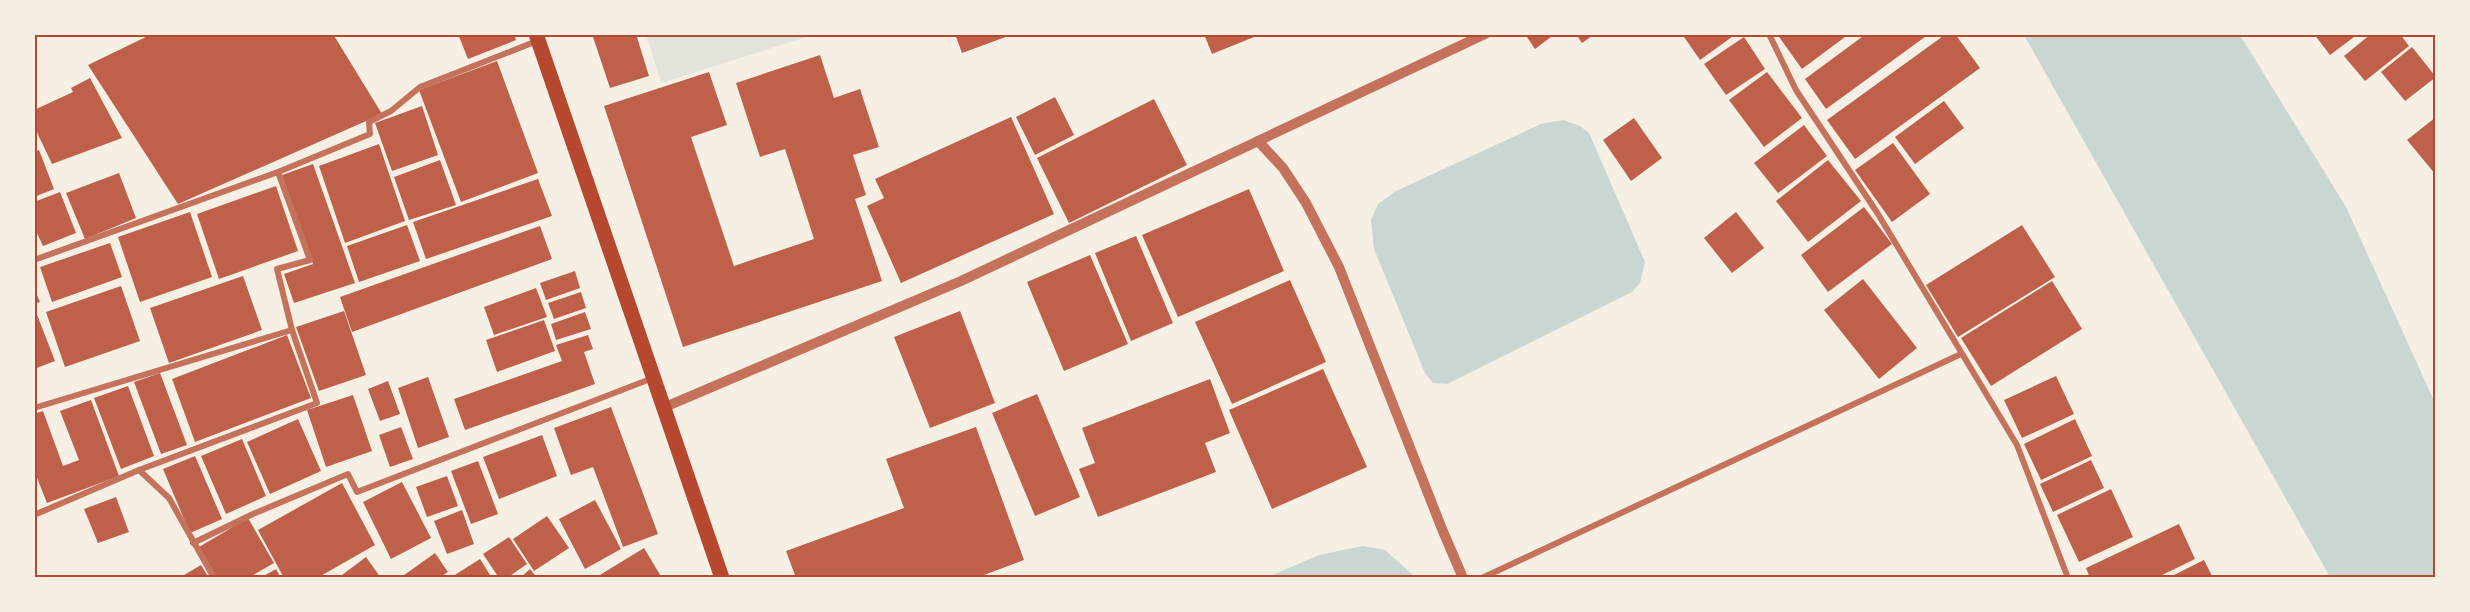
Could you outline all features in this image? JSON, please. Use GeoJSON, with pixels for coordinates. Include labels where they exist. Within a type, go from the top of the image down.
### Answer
{"type":"FeatureCollection","features":[{"type":"Feature","properties":{"kind":"main road"},"geometry":{"type":"LineString","coordinates":[[537,38],[722,578]]}},
{"type":"Feature","properties":{"kind":"street"},"geometry":{"type":"LineString","coordinates":[[665,407],[961,281],[1485,34]]}},
{"type":"Feature","properties":{"kind":"street"},"geometry":{"type":"LineString","coordinates":[[1769,34],[1796,90],[1878,214],[2018,445],[2068,578]]}},
{"type":"Feature","properties":{"kind":"street"},"geometry":{"type":"LineString","coordinates":[[34,260],[278,172],[370,134],[369,122],[391,111],[420,87],[537,38]]}},
{"type":"Feature","properties":{"kind":"street"},"geometry":{"type":"LineString","coordinates":[[1258,141],[1284,168],[1306,203],[1339,267],[1463,578]]}},
{"type":"Feature","properties":{"kind":"street"},"geometry":{"type":"LineString","coordinates":[[34,515],[139,470],[317,403],[292,330],[277,269],[310,260],[278,172]]}},
{"type":"Feature","properties":{"kind":"street"},"geometry":{"type":"LineString","coordinates":[[34,408],[292,330]]}},
{"type":"Feature","properties":{"kind":"street"},"geometry":{"type":"LineString","coordinates":[[1482,578],[1961,354]]}},
{"type":"Feature","properties":{"kind":"street"},"geometry":{"type":"LineString","coordinates":[[193,543],[253,514],[348,474],[357,492],[655,377]]}},
{"type":"Feature","properties":{"kind":"street"},"geometry":{"type":"LineString","coordinates":[[139,470],[169,498],[214,578]]}},
{"type":"Feature","properties":{"kind":"shaded area"},"geometry":{"type":"Polygon","coordinates":[[[646,34],[813,34],[813,35],[661,83],[646,34]]]}},
{"type":"Feature","properties":{"kind":"shaded area"},"geometry":{"type":"Polygon","coordinates":[[[2024,35],[2240,35],[2346,207],[2435,403],[2435,577],[2330,577],[2024,35]]]}},
{"type":"Feature","properties":{"kind":"shaded area"},"geometry":{"type":"Polygon","coordinates":[[[1563,120],[1580,126],[1589,133],[1645,262],[1640,283],[1632,292],[1447,384],[1433,383],[1425,373],[1374,249],[1371,220],[1378,204],[1396,191],[1541,124],[1563,120]]]}},
{"type":"Feature","properties":{"kind":"shaded area"},"geometry":{"type":"Polygon","coordinates":[[[1363,546],[1385,550],[1415,577],[1268,577],[1319,555],[1363,546]]]}},
{"type":"Feature","properties":{"kind":"building"},"geometry":{"type":"Polygon","coordinates":[[[152,34],[333,34],[382,114],[178,204],[88,65],[152,34]]]}},
{"type":"Feature","properties":{"kind":"building"},"geometry":{"type":"Polygon","coordinates":[[[458,34],[514,34],[516,40],[468,59],[458,34]]]}},
{"type":"Feature","properties":{"kind":"building"},"geometry":{"type":"Polygon","coordinates":[[[592,34],[636,34],[649,76],[610,88],[592,34]]]}},
{"type":"Feature","properties":{"kind":"building"},"geometry":{"type":"Polygon","coordinates":[[[955,34],[1011,34],[1011,35],[962,53],[955,34]]]}},
{"type":"Feature","properties":{"kind":"building"},"geometry":{"type":"Polygon","coordinates":[[[1204,34],[1259,34],[1259,35],[1212,54],[1204,34]]]}},
{"type":"Feature","properties":{"kind":"building"},"geometry":{"type":"Polygon","coordinates":[[[1525,34],[1555,34],[1535,49],[1525,34]]]}},
{"type":"Feature","properties":{"kind":"building"},"geometry":{"type":"Polygon","coordinates":[[[1576,34],[1595,34],[1582,43],[1576,34]]]}},
{"type":"Feature","properties":{"kind":"building"},"geometry":{"type":"Polygon","coordinates":[[[1682,34],[1736,34],[1700,60],[1682,34]]]}},
{"type":"Feature","properties":{"kind":"building"},"geometry":{"type":"Polygon","coordinates":[[[1777,34],[1849,34],[1802,69],[1777,34]]]}},
{"type":"Feature","properties":{"kind":"building"},"geometry":{"type":"Polygon","coordinates":[[[1866,34],[1929,34],[1826,109],[1805,79],[1866,34]]]}},
{"type":"Feature","properties":{"kind":"building"},"geometry":{"type":"Polygon","coordinates":[[[1946,34],[1955,34],[1980,68],[1855,159],[1827,120],[1946,34]]]}},
{"type":"Feature","properties":{"kind":"building"},"geometry":{"type":"Polygon","coordinates":[[[2314,34],[2358,34],[2330,55],[2314,34]]]}},
{"type":"Feature","properties":{"kind":"building"},"geometry":{"type":"Polygon","coordinates":[[[2371,34],[2400,34],[2409,46],[2365,81],[2344,56],[2371,34]]]}},
{"type":"Feature","properties":{"kind":"building"},"geometry":{"type":"Polygon","coordinates":[[[1744,37],[1765,69],[1726,95],[1704,64],[1744,37]]]}},
{"type":"Feature","properties":{"kind":"building"},"geometry":{"type":"Polygon","coordinates":[[[2412,47],[2436,77],[2405,101],[2381,72],[2412,47]]]}},
{"type":"Feature","properties":{"kind":"building"},"geometry":{"type":"Polygon","coordinates":[[[820,55],[834,98],[860,89],[879,147],[853,155],[866,195],[855,199],[882,281],[683,347],[604,106],[709,72],[727,125],[691,137],[734,266],[814,239],[785,149],[760,157],[736,83],[820,55]]]}},
{"type":"Feature","properties":{"kind":"building"},"geometry":{"type":"Polygon","coordinates":[[[497,61],[538,173],[461,202],[419,90],[497,61]]]}},
{"type":"Feature","properties":{"kind":"building"},"geometry":{"type":"Polygon","coordinates":[[[1767,72],[1802,118],[1764,147],[1729,100],[1767,72]]]}},
{"type":"Feature","properties":{"kind":"building"},"geometry":{"type":"Polygon","coordinates":[[[90,78],[122,138],[52,164],[34,126],[34,110],[73,92],[71,88],[90,78]]]}},
{"type":"Feature","properties":{"kind":"building"},"geometry":{"type":"Polygon","coordinates":[[[1055,97],[1074,135],[1035,155],[1016,117],[1055,97]]]}},
{"type":"Feature","properties":{"kind":"building"},"geometry":{"type":"Polygon","coordinates":[[[1154,99],[1187,165],[1069,223],[1037,158],[1154,99]]]}},
{"type":"Feature","properties":{"kind":"building"},"geometry":{"type":"Polygon","coordinates":[[[1944,101],[1964,128],[1915,164],[1895,137],[1944,101]]]}},
{"type":"Feature","properties":{"kind":"building"},"geometry":{"type":"Polygon","coordinates":[[[422,106],[438,155],[392,171],[375,123],[422,106]]]}},
{"type":"Feature","properties":{"kind":"building"},"geometry":{"type":"Polygon","coordinates":[[[1011,117],[1054,214],[901,283],[867,206],[884,198],[875,179],[1011,117]]]}},
{"type":"Feature","properties":{"kind":"building"},"geometry":{"type":"Polygon","coordinates":[[[2436,117],[2436,175],[2407,140],[2436,117]]]}},
{"type":"Feature","properties":{"kind":"building"},"geometry":{"type":"Polygon","coordinates":[[[1634,118],[1662,158],[1631,181],[1603,140],[1634,118]]]}},
{"type":"Feature","properties":{"kind":"building"},"geometry":{"type":"Polygon","coordinates":[[[1804,125],[1827,156],[1778,193],[1754,163],[1804,125]]]}},
{"type":"Feature","properties":{"kind":"building"},"geometry":{"type":"Polygon","coordinates":[[[1893,143],[1930,194],[1892,222],[1855,170],[1893,143]]]}},
{"type":"Feature","properties":{"kind":"building"},"geometry":{"type":"Polygon","coordinates":[[[379,144],[405,221],[345,243],[319,166],[379,144]]]}},
{"type":"Feature","properties":{"kind":"building"},"geometry":{"type":"Polygon","coordinates":[[[39,150],[54,189],[34,197],[34,152],[39,150]]]}},
{"type":"Feature","properties":{"kind":"building"},"geometry":{"type":"Polygon","coordinates":[[[440,160],[456,205],[409,220],[394,177],[440,160]]]}},
{"type":"Feature","properties":{"kind":"building"},"geometry":{"type":"Polygon","coordinates":[[[1828,160],[1861,201],[1808,242],[1776,201],[1828,160]]]}},
{"type":"Feature","properties":{"kind":"building"},"geometry":{"type":"Polygon","coordinates":[[[313,164],[355,283],[294,303],[284,274],[313,264],[282,175],[313,164]]]}},
{"type":"Feature","properties":{"kind":"building"},"geometry":{"type":"Polygon","coordinates":[[[119,173],[136,218],[85,239],[66,193],[119,173]]]}},
{"type":"Feature","properties":{"kind":"building"},"geometry":{"type":"Polygon","coordinates":[[[538,179],[552,216],[426,259],[413,222],[538,179]]]}},
{"type":"Feature","properties":{"kind":"building"},"geometry":{"type":"Polygon","coordinates":[[[276,186],[298,251],[219,279],[197,214],[276,186]]]}},
{"type":"Feature","properties":{"kind":"building"},"geometry":{"type":"Polygon","coordinates":[[[1249,189],[1284,271],[1178,317],[1142,235],[1249,189]]]}},
{"type":"Feature","properties":{"kind":"building"},"geometry":{"type":"Polygon","coordinates":[[[60,192],[76,233],[43,246],[34,227],[34,202],[60,192]]]}},
{"type":"Feature","properties":{"kind":"building"},"geometry":{"type":"Polygon","coordinates":[[[1864,207],[1892,244],[1828,292],[1801,255],[1864,207]]]}},
{"type":"Feature","properties":{"kind":"building"},"geometry":{"type":"Polygon","coordinates":[[[190,212],[212,277],[140,302],[118,237],[190,212]]]}},
{"type":"Feature","properties":{"kind":"building"},"geometry":{"type":"Polygon","coordinates":[[[1736,212],[1764,248],[1732,273],[1704,238],[1736,212]]]}},
{"type":"Feature","properties":{"kind":"building"},"geometry":{"type":"Polygon","coordinates":[[[407,225],[420,261],[359,282],[347,246],[407,225]]]}},
{"type":"Feature","properties":{"kind":"building"},"geometry":{"type":"Polygon","coordinates":[[[2022,225],[2055,277],[1958,337],[1926,285],[2022,225]]]}},
{"type":"Feature","properties":{"kind":"building"},"geometry":{"type":"Polygon","coordinates":[[[540,226],[552,259],[352,332],[340,297],[540,226]]]}},
{"type":"Feature","properties":{"kind":"building"},"geometry":{"type":"Polygon","coordinates":[[[1136,236],[1173,323],[1131,341],[1095,253],[1136,236]]]}},
{"type":"Feature","properties":{"kind":"building"},"geometry":{"type":"Polygon","coordinates":[[[110,243],[122,277],[52,302],[40,267],[110,243]]]}},
{"type":"Feature","properties":{"kind":"building"},"geometry":{"type":"Polygon","coordinates":[[[1090,255],[1128,344],[1064,371],[1027,282],[1090,255]]]}},
{"type":"Feature","properties":{"kind":"building"},"geometry":{"type":"Polygon","coordinates":[[[575,271],[580,288],[546,300],[540,283],[575,271]]]}},
{"type":"Feature","properties":{"kind":"building"},"geometry":{"type":"Polygon","coordinates":[[[243,276],[262,330],[169,363],[150,308],[243,276]]]}},
{"type":"Feature","properties":{"kind":"building"},"geometry":{"type":"Polygon","coordinates":[[[1863,279],[1917,348],[1879,379],[1824,310],[1863,279]]]}},
{"type":"Feature","properties":{"kind":"building"},"geometry":{"type":"Polygon","coordinates":[[[1290,280],[1326,362],[1232,404],[1195,322],[1290,280]]]}},
{"type":"Feature","properties":{"kind":"building"},"geometry":{"type":"Polygon","coordinates":[[[2052,281],[2082,329],[1991,386],[1961,338],[2052,281]]]}},
{"type":"Feature","properties":{"kind":"building"},"geometry":{"type":"Polygon","coordinates":[[[121,286],[140,341],[65,367],[46,312],[121,286]]]}},
{"type":"Feature","properties":{"kind":"building"},"geometry":{"type":"Polygon","coordinates":[[[34,288],[40,302],[34,304],[34,288]]]}},
{"type":"Feature","properties":{"kind":"building"},"geometry":{"type":"Polygon","coordinates":[[[536,288],[547,317],[494,335],[484,307],[536,288]]]}},
{"type":"Feature","properties":{"kind":"building"},"geometry":{"type":"Polygon","coordinates":[[[581,292],[586,308],[554,319],[548,303],[581,292]]]}},
{"type":"Feature","properties":{"kind":"building"},"geometry":{"type":"Polygon","coordinates":[[[34,307],[55,361],[34,369],[34,307]]]}},
{"type":"Feature","properties":{"kind":"building"},"geometry":{"type":"Polygon","coordinates":[[[344,311],[366,375],[319,391],[296,327],[344,311]]]}},
{"type":"Feature","properties":{"kind":"building"},"geometry":{"type":"Polygon","coordinates":[[[960,311],[995,403],[930,428],[894,337],[960,311]]]}},
{"type":"Feature","properties":{"kind":"building"},"geometry":{"type":"Polygon","coordinates":[[[585,312],[591,329],[556,340],[551,324],[585,312]]]}},
{"type":"Feature","properties":{"kind":"building"},"geometry":{"type":"Polygon","coordinates":[[[544,320],[555,351],[497,372],[486,340],[544,320]]]}},
{"type":"Feature","properties":{"kind":"building"},"geometry":{"type":"Polygon","coordinates":[[[287,335],[311,398],[195,442],[172,379],[287,335]]]}},
{"type":"Feature","properties":{"kind":"building"},"geometry":{"type":"Polygon","coordinates":[[[588,335],[593,349],[584,352],[595,384],[465,430],[454,399],[562,361],[556,345],[588,335]]]}},
{"type":"Feature","properties":{"kind":"building"},"geometry":{"type":"Polygon","coordinates":[[[1323,369],[1367,467],[1272,509],[1229,410],[1323,369]]]}},
{"type":"Feature","properties":{"kind":"building"},"geometry":{"type":"Polygon","coordinates":[[[160,373],[187,445],[161,454],[134,382],[160,373]]]}},
{"type":"Feature","properties":{"kind":"building"},"geometry":{"type":"Polygon","coordinates":[[[2056,376],[2074,414],[2022,438],[2004,400],[2056,376]]]}},
{"type":"Feature","properties":{"kind":"building"},"geometry":{"type":"Polygon","coordinates":[[[428,377],[449,437],[418,448],[398,388],[428,377]]]}},
{"type":"Feature","properties":{"kind":"building"},"geometry":{"type":"Polygon","coordinates":[[[1210,379],[1230,433],[1205,443],[1216,472],[1098,517],[1079,469],[1095,463],[1082,428],[1210,379]]]}},
{"type":"Feature","properties":{"kind":"building"},"geometry":{"type":"Polygon","coordinates":[[[388,381],[400,414],[380,421],[368,389],[388,381]]]}},
{"type":"Feature","properties":{"kind":"building"},"geometry":{"type":"Polygon","coordinates":[[[128,386],[154,456],[121,469],[94,398],[128,386]]]}},
{"type":"Feature","properties":{"kind":"building"},"geometry":{"type":"Polygon","coordinates":[[[1037,394],[1080,497],[1035,516],[992,413],[1037,394]]]}},
{"type":"Feature","properties":{"kind":"building"},"geometry":{"type":"Polygon","coordinates":[[[353,395],[372,451],[326,467],[307,410],[353,395]]]}},
{"type":"Feature","properties":{"kind":"building"},"geometry":{"type":"Polygon","coordinates":[[[91,400],[119,476],[47,503],[34,470],[34,414],[43,411],[63,466],[79,460],[60,411],[91,400]]]}},
{"type":"Feature","properties":{"kind":"building"},"geometry":{"type":"Polygon","coordinates":[[[611,407],[658,534],[623,547],[593,467],[571,475],[554,428],[611,407]]]}},
{"type":"Feature","properties":{"kind":"building"},"geometry":{"type":"Polygon","coordinates":[[[298,419],[321,471],[270,494],[247,442],[298,419]]]}},
{"type":"Feature","properties":{"kind":"building"},"geometry":{"type":"Polygon","coordinates":[[[2075,419],[2092,456],[2041,480],[2024,444],[2075,419]]]}},
{"type":"Feature","properties":{"kind":"building"},"geometry":{"type":"Polygon","coordinates":[[[401,427],[413,459],[390,467],[379,435],[401,427]]]}},
{"type":"Feature","properties":{"kind":"building"},"geometry":{"type":"Polygon","coordinates":[[[976,427],[1024,560],[976,578],[796,578],[786,551],[904,508],[886,459],[976,427]]]}},
{"type":"Feature","properties":{"kind":"building"},"geometry":{"type":"Polygon","coordinates":[[[542,435],[557,476],[499,499],[483,457],[542,435]]]}},
{"type":"Feature","properties":{"kind":"building"},"geometry":{"type":"Polygon","coordinates":[[[242,439],[266,496],[226,514],[201,456],[242,439]]]}},
{"type":"Feature","properties":{"kind":"building"},"geometry":{"type":"Polygon","coordinates":[[[195,456],[222,519],[190,533],[163,469],[195,456]]]}},
{"type":"Feature","properties":{"kind":"building"},"geometry":{"type":"Polygon","coordinates":[[[2091,460],[2104,488],[2053,512],[2040,484],[2091,460]]]}},
{"type":"Feature","properties":{"kind":"building"},"geometry":{"type":"Polygon","coordinates":[[[478,461],[498,514],[471,524],[451,471],[478,461]]]}},
{"type":"Feature","properties":{"kind":"building"},"geometry":{"type":"Polygon","coordinates":[[[447,476],[458,506],[427,517],[416,487],[447,476]]]}},
{"type":"Feature","properties":{"kind":"building"},"geometry":{"type":"Polygon","coordinates":[[[402,482],[431,538],[391,559],[363,502],[402,482]]]}},
{"type":"Feature","properties":{"kind":"building"},"geometry":{"type":"Polygon","coordinates":[[[342,483],[375,545],[317,578],[284,578],[258,530],[342,483]]]}},
{"type":"Feature","properties":{"kind":"building"},"geometry":{"type":"Polygon","coordinates":[[[2111,489],[2133,537],[2079,562],[2057,515],[2111,489]]]}},
{"type":"Feature","properties":{"kind":"building"},"geometry":{"type":"Polygon","coordinates":[[[116,497],[129,532],[98,543],[84,509],[116,497]]]}},
{"type":"Feature","properties":{"kind":"building"},"geometry":{"type":"Polygon","coordinates":[[[595,500],[621,549],[585,569],[559,519],[595,500]]]}},
{"type":"Feature","properties":{"kind":"building"},"geometry":{"type":"Polygon","coordinates":[[[462,510],[474,544],[447,554],[434,521],[462,510]]]}},
{"type":"Feature","properties":{"kind":"building"},"geometry":{"type":"Polygon","coordinates":[[[547,516],[569,548],[534,571],[513,539],[547,516]]]}},
{"type":"Feature","properties":{"kind":"building"},"geometry":{"type":"Polygon","coordinates":[[[248,518],[274,563],[248,578],[217,578],[199,547],[248,518]]]}},
{"type":"Feature","properties":{"kind":"building"},"geometry":{"type":"Polygon","coordinates":[[[2179,524],[2195,559],[2156,578],[2090,578],[2086,568],[2179,524]]]}},
{"type":"Feature","properties":{"kind":"building"},"geometry":{"type":"Polygon","coordinates":[[[509,537],[527,564],[507,578],[499,578],[483,554],[509,537]]]}},
{"type":"Feature","properties":{"kind":"building"},"geometry":{"type":"Polygon","coordinates":[[[644,548],[662,578],[595,578],[644,548]]]}},
{"type":"Feature","properties":{"kind":"building"},"geometry":{"type":"Polygon","coordinates":[[[435,553],[448,572],[439,578],[400,578],[435,553]]]}},
{"type":"Feature","properties":{"kind":"building"},"geometry":{"type":"Polygon","coordinates":[[[366,557],[381,578],[338,578],[366,557]]]}},
{"type":"Feature","properties":{"kind":"building"},"geometry":{"type":"Polygon","coordinates":[[[480,559],[492,578],[450,578],[480,559]]]}},
{"type":"Feature","properties":{"kind":"building"},"geometry":{"type":"Polygon","coordinates":[[[2204,560],[2213,578],[2168,578],[2204,560]]]}},
{"type":"Feature","properties":{"kind":"building"},"geometry":{"type":"Polygon","coordinates":[[[201,565],[209,578],[179,578],[201,565]]]}},
{"type":"Feature","properties":{"kind":"building"},"geometry":{"type":"Polygon","coordinates":[[[276,569],[281,578],[260,578],[276,569]]]}},
{"type":"Feature","properties":{"kind":"building"},"geometry":{"type":"Polygon","coordinates":[[[530,569],[537,578],[520,578],[530,569]]]}}]}
